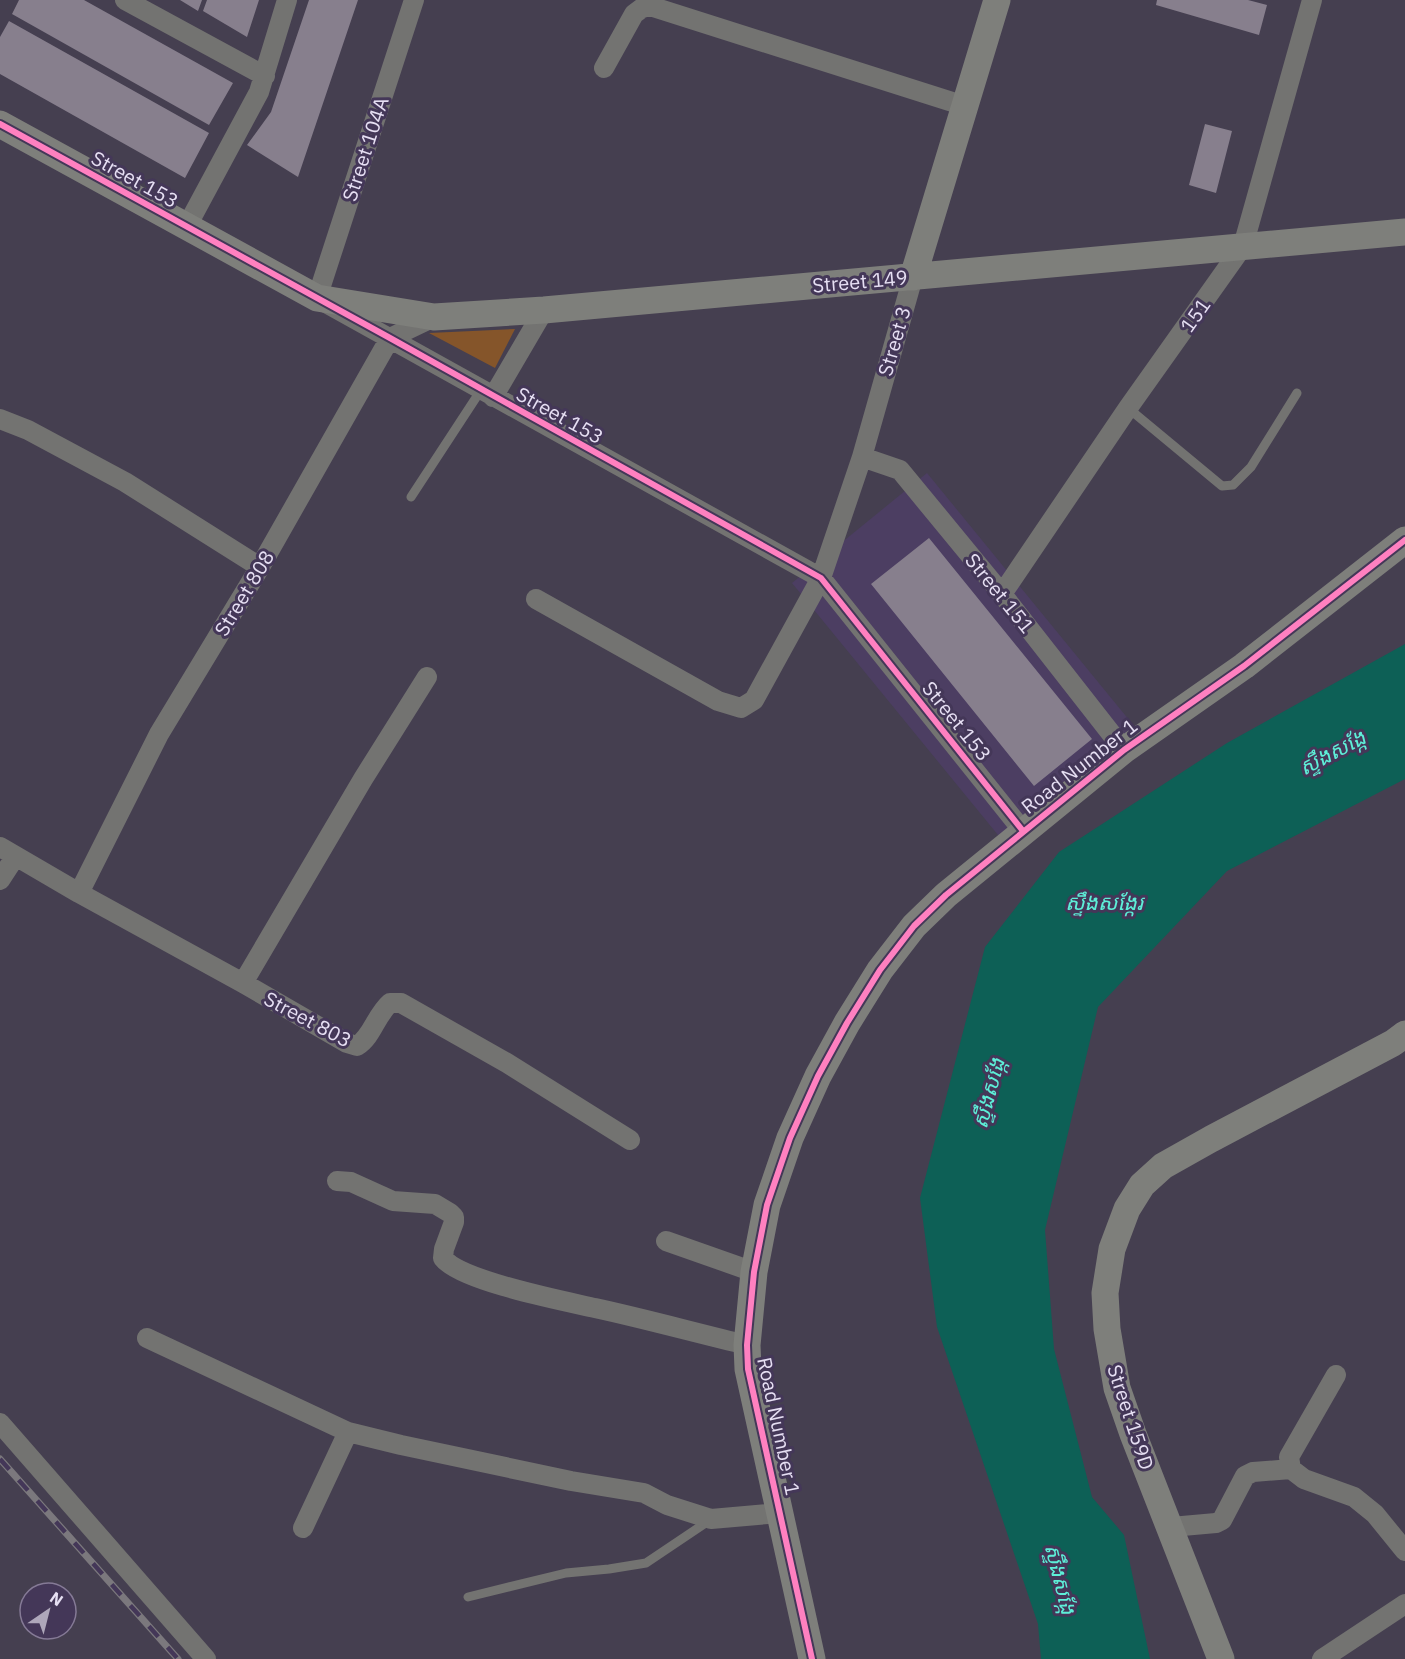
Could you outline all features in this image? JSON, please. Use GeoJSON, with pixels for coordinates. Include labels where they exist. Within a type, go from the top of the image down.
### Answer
{"type":"FeatureCollection","features":[{"type":"Feature","properties":{"kind":"street"},"geometry":{"type":"LineString","coordinates":[[187,226],[259,92],[287,0]]}},
{"type":"Feature","properties":{"kind":"street","name":"Street 104A"},"geometry":{"type":"LineString","coordinates":[[317,298],[414,0]]}},
{"type":"Feature","properties":{"kind":"street","name":"Street 3"},"geometry":{"type":"LineString","coordinates":[[536,599],[718,701],[741,708],[754,700],[821,578],[862,457],[913,277],[997,0]]}},
{"type":"Feature","properties":{"kind":"street","name":"151"},"geometry":{"type":"LineString","coordinates":[[1002,594],[1128,408],[1243,246],[1312,0]]}},
{"type":"Feature","properties":{"kind":"street"},"geometry":{"type":"LineString","coordinates":[[129,1],[265,76]]}},
{"type":"Feature","properties":{"kind":"street"},"geometry":{"type":"LineString","coordinates":[[604,68],[634,14],[650,6],[965,106]]}},
{"type":"Feature","properties":{"kind":"street","name":"Street 153"},"geometry":{"type":"LineString","coordinates":[[0,124],[821,578],[1023,831]]}},
{"type":"Feature","properties":{"kind":"street","name":"Street 149"},"geometry":{"type":"LineString","coordinates":[[317,298],[434,317],[544,310],[1405,232]]}},
{"type":"Feature","properties":{"kind":"street"},"geometry":{"type":"LineString","coordinates":[[487,393],[544,310]]}},
{"type":"Feature","properties":{"kind":"street"},"geometry":{"type":"LineString","coordinates":[[390,338],[434,317]]}},
{"type":"Feature","properties":{"kind":"street","name":"Street 808"},"geometry":{"type":"LineString","coordinates":[[79,893],[159,734],[260,567],[390,338]]}},
{"type":"Feature","properties":{"kind":"street"},"geometry":{"type":"LineString","coordinates":[[0,419],[28,430],[125,482],[260,567]]}},
{"type":"Feature","properties":{"kind":"street","name":"Street 151"},"geometry":{"type":"LineString","coordinates":[[862,457],[900,470],[1002,594],[1124,750]]}},
{"type":"Feature","properties":{"kind":"street","name":"Road Number 1"},"geometry":{"type":"LineString","coordinates":[[812,1659],[748,1369],[747,1345],[754,1272],[767,1205],[790,1138],[818,1076],[880,970],[914,926],[946,895],[1124,750],[1244,666],[1405,540]]}},
{"type":"Feature","properties":{"kind":"street"},"geometry":{"type":"LineString","coordinates":[[243,983],[363,779],[427,676]]}},
{"type":"Feature","properties":{"kind":"street"},"geometry":{"type":"LineString","coordinates":[[0,880],[8,852]]}},
{"type":"Feature","properties":{"kind":"street","name":"Street 803"},"geometry":{"type":"LineString","coordinates":[[8,852],[347,1043],[357,1046],[365,1042],[381,1011],[390,1003],[400,1003],[507,1063],[630,1140]]}},
{"type":"Feature","properties":{"kind":"street","name":"Street 159D"},"geometry":{"type":"LineString","coordinates":[[1221,1659],[1117,1388],[1107,1329],[1105,1293],[1112,1249],[1127,1209],[1142,1185],[1163,1166],[1393,1043],[1405,1034]]}},
{"type":"Feature","properties":{"kind":"street"},"geometry":{"type":"LineString","coordinates":[[337,1181],[351,1182],[393,1201],[435,1204],[450,1213],[454,1217],[454,1222],[443,1258],[448,1264],[482,1279],[557,1300],[747,1345]]}},
{"type":"Feature","properties":{"kind":"street"},"geometry":{"type":"LineString","coordinates":[[666,1241],[754,1272]]}},
{"type":"Feature","properties":{"kind":"street"},"geometry":{"type":"LineString","coordinates":[[147,1338],[348,1432],[548,1476],[644,1493],[667,1505],[711,1519],[780,1512]]}},
{"type":"Feature","properties":{"kind":"street"},"geometry":{"type":"LineString","coordinates":[[1291,1469],[1289,1457],[1336,1375]]}},
{"type":"Feature","properties":{"kind":"street"},"geometry":{"type":"LineString","coordinates":[[0,1423],[206,1659]]}},
{"type":"Feature","properties":{"kind":"street"},"geometry":{"type":"LineString","coordinates":[[303,1528],[348,1432]]}},
{"type":"Feature","properties":{"kind":"street"},"geometry":{"type":"LineString","coordinates":[[1171,1527],[1216,1523],[1222,1520],[1245,1476],[1253,1472],[1291,1469],[1304,1479],[1354,1497],[1375,1514],[1405,1551]]}},
{"type":"Feature","properties":{"kind":"street"},"geometry":{"type":"LineString","coordinates":[[1322,1659],[1405,1604]]}},
{"type":"Feature","properties":{"kind":"lane"},"geometry":{"type":"LineString","coordinates":[[411,497],[487,393]]}},
{"type":"Feature","properties":{"kind":"lane"},"geometry":{"type":"LineString","coordinates":[[1128,408],[1222,486],[1233,485],[1251,468],[1297,393]]}},
{"type":"Feature","properties":{"kind":"lane"},"geometry":{"type":"LineString","coordinates":[[468,1597],[566,1573],[646,1563],[711,1519]]}},
{"type":"Feature","properties":{"kind":"shaded area"},"geometry":{"type":"Polygon","coordinates":[[[515,329],[495,368],[429,333],[515,329]]]}},
{"type":"Feature","properties":{"kind":"shaded area"},"geometry":{"type":"Polygon","coordinates":[[[927,473],[1143,737],[1007,846],[792,583],[927,473]]]}},
{"type":"Feature","properties":{"kind":"water","name":"ស្ទឹងសង្កែរ"},"geometry":{"type":"Polygon","coordinates":[[[1405,644],[1405,779],[1227,871],[1098,1007],[1045,1230],[1054,1349],[1092,1497],[1124,1535],[1150,1659],[1041,1659],[1038,1624],[937,1327],[920,1198],[985,947],[1059,852],[1227,743],[1405,644]]]}},
{"type":"Feature","properties":{"kind":"building"},"geometry":{"type":"Polygon","coordinates":[[[19,0],[84,0],[233,83],[209,125],[12,14],[19,0]]]}},
{"type":"Feature","properties":{"kind":"building"},"geometry":{"type":"Polygon","coordinates":[[[180,0],[202,0],[198,11],[180,0]]]}},
{"type":"Feature","properties":{"kind":"building"},"geometry":{"type":"Polygon","coordinates":[[[207,0],[259,0],[247,37],[203,11],[207,0]]]}},
{"type":"Feature","properties":{"kind":"building"},"geometry":{"type":"Polygon","coordinates":[[[309,0],[358,0],[298,177],[247,145],[271,112],[309,0]]]}},
{"type":"Feature","properties":{"kind":"building"},"geometry":{"type":"Polygon","coordinates":[[[1157,0],[1248,0],[1267,5],[1259,35],[1156,5],[1157,0]]]}},
{"type":"Feature","properties":{"kind":"building"},"geometry":{"type":"Polygon","coordinates":[[[9,21],[209,133],[185,178],[0,74],[0,37],[9,21]]]}},
{"type":"Feature","properties":{"kind":"building"},"geometry":{"type":"Polygon","coordinates":[[[1205,124],[1232,131],[1216,193],[1189,185],[1205,124]]]}},
{"type":"Feature","properties":{"kind":"building"},"geometry":{"type":"Polygon","coordinates":[[[929,538],[1092,739],[1034,786],[871,584],[929,538]]]}},
{"type":"Feature","properties":{"kind":"railway"},"geometry":{"type":"LineString","coordinates":[[0,1459],[178,1659]]}},
{"type":"Feature","properties":{"kind":"cycle path"},"geometry":{"type":"LineString","coordinates":[[0,124],[821,578],[1023,831]]}},
{"type":"Feature","properties":{"kind":"cycle path"},"geometry":{"type":"LineString","coordinates":[[812,1659],[748,1369],[747,1345],[754,1272],[767,1205],[790,1138],[818,1076],[880,970],[914,926],[946,895],[1124,750],[1244,666],[1405,540]]}},
{"type":"Feature","properties":{"kind":"water label","name":"ស្ទឹងសង្កែ"},"geometry":{"type":"Point","coordinates":[1332,752]}},
{"type":"Feature","properties":{"kind":"water label","name":"ស្ទឹងសង្កែ"},"geometry":{"type":"Point","coordinates":[988,1093]}},
{"type":"Feature","properties":{"kind":"water label","name":"ស្ទឹងសង្កែ"},"geometry":{"type":"Point","coordinates":[1061,1579]}}]}
